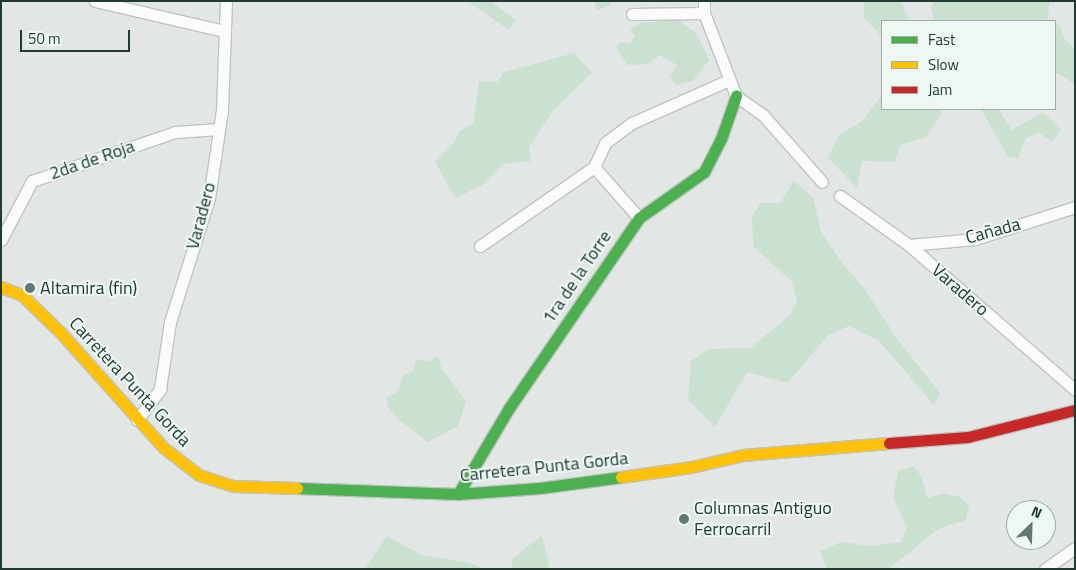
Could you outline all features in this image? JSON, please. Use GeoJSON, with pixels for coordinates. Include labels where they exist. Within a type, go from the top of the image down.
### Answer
{"type":"FeatureCollection","features":[{"type":"Feature","properties":{"kind":"main road","name":"1ra de la Torre"},"geometry":{"type":"LineString","coordinates":[[458,494],[510,408],[639,218],[704,172],[721,139],[736,96]]}},
{"type":"Feature","properties":{"kind":"main road","name":"Carretera Punta Gorda"},"geometry":{"type":"LineString","coordinates":[[1,287],[22,295],[164,448],[199,475],[233,486],[458,494],[540,488],[691,467],[743,455],[968,437],[1075,410]]}},
{"type":"Feature","properties":{"kind":"street"},"geometry":{"type":"LineString","coordinates":[[95,1],[224,31]]}},
{"type":"Feature","properties":{"kind":"street","name":"Varadero"},"geometry":{"type":"LineString","coordinates":[[137,420],[160,389],[170,322],[209,198],[219,128],[226,1]]}},
{"type":"Feature","properties":{"kind":"street"},"geometry":{"type":"LineString","coordinates":[[632,14],[704,7],[736,96],[763,115],[822,182]]}},
{"type":"Feature","properties":{"kind":"street"},"geometry":{"type":"LineString","coordinates":[[480,246],[594,167],[605,143],[632,123],[729,80]]}},
{"type":"Feature","properties":{"kind":"street","name":"2da de Roja"},"geometry":{"type":"LineString","coordinates":[[1,240],[32,181],[175,132],[219,128]]}},
{"type":"Feature","properties":{"kind":"street"},"geometry":{"type":"LineString","coordinates":[[594,167],[639,218]]}},
{"type":"Feature","properties":{"kind":"street","name":"Varadero"},"geometry":{"type":"LineString","coordinates":[[840,196],[909,245],[1075,390]]}},
{"type":"Feature","properties":{"kind":"street","name":"Cañada"},"geometry":{"type":"LineString","coordinates":[[909,245],[975,239],[1075,207]]}},
{"type":"Feature","properties":{"kind":"street"},"geometry":{"type":"LineString","coordinates":[[1045,569],[1075,548]]}},
{"type":"Feature","properties":{"kind":"green space"},"geometry":{"type":"Polygon","coordinates":[[[467,1],[491,1],[516,21],[509,30],[467,1]]]}},
{"type":"Feature","properties":{"kind":"green space"},"geometry":{"type":"Polygon","coordinates":[[[594,1],[611,1],[609,6],[597,10],[594,1]]]}},
{"type":"Feature","properties":{"kind":"green space"},"geometry":{"type":"Polygon","coordinates":[[[864,1],[901,1],[909,20],[881,20],[881,36],[864,18],[864,1]]]}},
{"type":"Feature","properties":{"kind":"green space"},"geometry":{"type":"Polygon","coordinates":[[[935,1],[1050,1],[1047,20],[934,20],[931,7],[935,1]]]}},
{"type":"Feature","properties":{"kind":"green space"},"geometry":{"type":"Polygon","coordinates":[[[679,20],[697,34],[709,60],[693,81],[676,85],[670,77],[677,65],[660,55],[648,64],[628,65],[616,48],[620,42],[630,44],[635,36],[630,30],[639,23],[679,20]]]}},
{"type":"Feature","properties":{"kind":"green space"},"geometry":{"type":"Polygon","coordinates":[[[1056,24],[1060,25],[1064,38],[1075,49],[1075,84],[1056,73],[1056,24]]]}},
{"type":"Feature","properties":{"kind":"green space"},"geometry":{"type":"Polygon","coordinates":[[[574,53],[592,73],[552,112],[529,148],[531,161],[503,164],[481,186],[455,198],[435,162],[454,143],[459,131],[473,124],[479,81],[497,82],[504,72],[574,53]]]}},
{"type":"Feature","properties":{"kind":"green space"},"geometry":{"type":"Polygon","coordinates":[[[881,96],[881,110],[941,110],[941,114],[926,137],[900,145],[895,162],[862,161],[857,188],[828,158],[839,135],[862,121],[881,96]]]}},
{"type":"Feature","properties":{"kind":"green space"},"geometry":{"type":"Polygon","coordinates":[[[982,110],[999,110],[1012,130],[1043,112],[1061,130],[1052,142],[1039,133],[1026,138],[1018,158],[1008,157],[982,110]]]}},
{"type":"Feature","properties":{"kind":"green space"},"geometry":{"type":"Polygon","coordinates":[[[794,181],[813,198],[821,232],[843,264],[861,284],[898,340],[940,393],[934,405],[878,340],[849,326],[828,335],[788,383],[747,372],[715,427],[688,400],[691,361],[708,349],[750,348],[790,315],[797,301],[792,282],[753,246],[752,216],[761,203],[780,203],[794,181]]]}},
{"type":"Feature","properties":{"kind":"green space"},"geometry":{"type":"Polygon","coordinates":[[[438,356],[441,367],[466,401],[458,426],[428,442],[399,420],[387,406],[387,397],[398,391],[403,376],[413,371],[416,360],[428,361],[438,356]]]}},
{"type":"Feature","properties":{"kind":"green space"},"geometry":{"type":"Polygon","coordinates":[[[913,466],[921,476],[927,498],[944,493],[960,497],[969,506],[966,520],[940,528],[888,569],[827,569],[820,551],[841,542],[871,546],[901,542],[907,527],[893,498],[898,471],[913,466]]]}},
{"type":"Feature","properties":{"kind":"green space"},"geometry":{"type":"Polygon","coordinates":[[[542,535],[550,569],[512,569],[512,559],[542,535]]]}},
{"type":"Feature","properties":{"kind":"green space"},"geometry":{"type":"Polygon","coordinates":[[[387,536],[422,555],[469,563],[486,569],[365,569],[387,536]]]}},
{"type":"Feature","properties":{"kind":"traffic: fast"},"geometry":{"type":"LineString","coordinates":[[458,494],[509,408],[639,218],[704,172],[721,139],[736,96]]}},
{"type":"Feature","properties":{"kind":"traffic: fast"},"geometry":{"type":"LineString","coordinates":[[297,488],[458,494],[540,488],[621,477]]}},
{"type":"Feature","properties":{"kind":"traffic: slow"},"geometry":{"type":"LineString","coordinates":[[1,287],[22,295],[61,333],[164,448],[199,475],[233,486],[297,488]]}},
{"type":"Feature","properties":{"kind":"traffic: slow"},"geometry":{"type":"LineString","coordinates":[[621,477],[691,467],[743,455],[889,443]]}},
{"type":"Feature","properties":{"kind":"traffic: jam"},"geometry":{"type":"LineString","coordinates":[[889,443],[968,437],[1075,410]]}},
{"type":"Feature","properties":{"kind":"place","name":"Altamira (fin)"},"geometry":{"type":"Point","coordinates":[30,288]}},
{"type":"Feature","properties":{"kind":"place","name":"Columnas Antiguo Ferrocarril"},"geometry":{"type":"Point","coordinates":[684,519]}}]}
